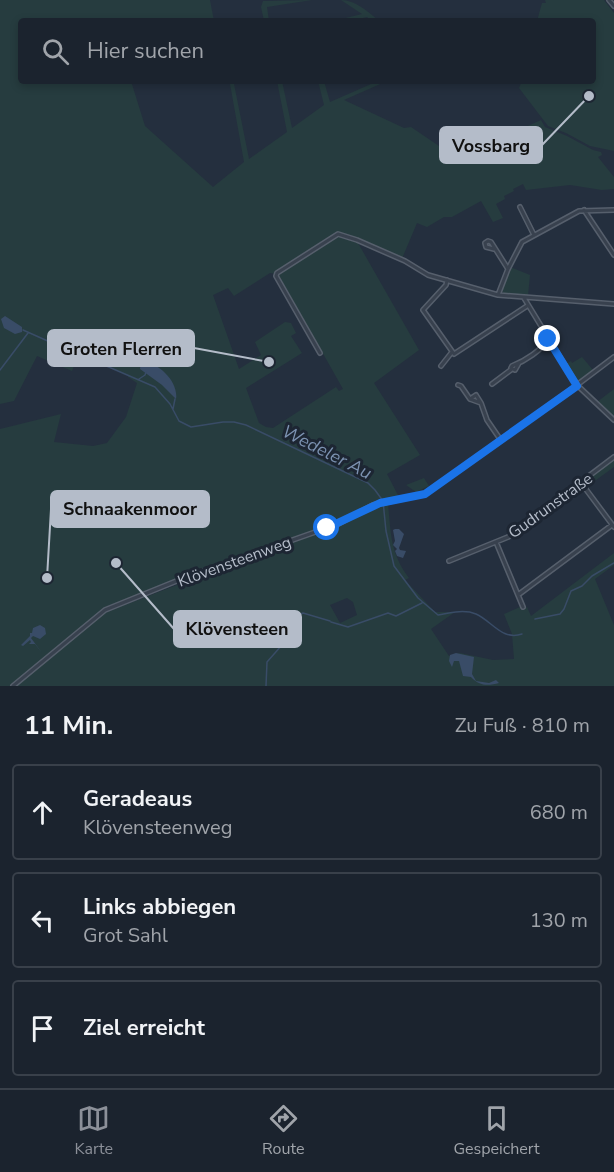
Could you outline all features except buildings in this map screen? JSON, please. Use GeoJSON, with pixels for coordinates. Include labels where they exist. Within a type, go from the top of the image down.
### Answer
{"type":"FeatureCollection","features":[{"type":"Feature","properties":{"kind":"street"},"geometry":{"type":"LineString","coordinates":[[609,0],[614,6]]}},
{"type":"Feature","properties":{"kind":"street"},"geometry":{"type":"LineString","coordinates":[[520,207],[534,235]]}},
{"type":"Feature","properties":{"kind":"street"},"geometry":{"type":"LineString","coordinates":[[584,210],[614,255]]}},
{"type":"Feature","properties":{"kind":"street"},"geometry":{"type":"LineString","coordinates":[[498,295],[520,244],[584,210],[614,210]]}},
{"type":"Feature","properties":{"kind":"street"},"geometry":{"type":"LineString","coordinates":[[320,353],[276,276],[277,273],[338,234],[405,261],[428,274],[498,295],[614,304]]}},
{"type":"Feature","properties":{"kind":"street"},"geometry":{"type":"LineString","coordinates":[[494,249],[508,269]]}},
{"type":"Feature","properties":{"kind":"street"},"geometry":{"type":"LineString","coordinates":[[423,310],[446,285],[447,280]]}},
{"type":"Feature","properties":{"kind":"street"},"geometry":{"type":"LineString","coordinates":[[524,298],[577,386],[614,420]]}},
{"type":"Feature","properties":{"kind":"street"},"geometry":{"type":"LineString","coordinates":[[419,303],[452,352],[457,354],[527,306]]}},
{"type":"Feature","properties":{"kind":"street"},"geometry":{"type":"LineString","coordinates":[[492,384],[512,369],[512,366],[545,345],[548,339]]}},
{"type":"Feature","properties":{"kind":"street"},"geometry":{"type":"LineString","coordinates":[[545,345],[552,345]]}},
{"type":"Feature","properties":{"kind":"street"},"geometry":{"type":"LineString","coordinates":[[441,366],[452,352]]}},
{"type":"Feature","properties":{"kind":"street","name":"Klövensteenweg"},"geometry":{"type":"LineString","coordinates":[[13,686],[101,612],[179,580],[338,524],[380,503],[425,494],[614,357]]}},
{"type":"Feature","properties":{"kind":"street"},"geometry":{"type":"LineString","coordinates":[[458,385],[470,399],[481,403]]}},
{"type":"Feature","properties":{"kind":"street"},"geometry":{"type":"LineString","coordinates":[[470,399],[476,395],[487,420],[500,439]]}},
{"type":"Feature","properties":{"kind":"street","name":"Gudrunstraße"},"geometry":{"type":"LineString","coordinates":[[449,561],[508,537],[614,457]]}},
{"type":"Feature","properties":{"kind":"street"},"geometry":{"type":"LineString","coordinates":[[518,596],[613,526],[585,488],[579,484]]}},
{"type":"Feature","properties":{"kind":"street"},"geometry":{"type":"LineString","coordinates":[[496,542],[523,607]]}},
{"type":"Feature","properties":{"kind":"green space"},"geometry":{"type":"Polygon","coordinates":[[[0,0],[210,0],[213,18],[18,18],[18,84],[132,84],[145,126],[213,187],[244,162],[230,84],[234,84],[249,159],[287,132],[278,84],[283,84],[292,128],[324,105],[319,84],[325,84],[330,102],[371,84],[380,84],[344,100],[404,128],[411,127],[439,146],[451,162],[505,136],[516,163],[529,156],[521,129],[541,120],[545,127],[601,152],[602,155],[598,157],[614,177],[614,189],[602,190],[570,185],[526,190],[523,184],[513,189],[514,191],[504,196],[505,199],[496,204],[503,218],[493,222],[481,201],[452,217],[444,217],[427,227],[417,223],[401,261],[358,243],[419,350],[374,383],[420,455],[387,474],[400,499],[378,501],[336,522],[103,609],[104,613],[338,526],[378,506],[388,504],[395,551],[409,578],[405,580],[435,612],[455,612],[431,629],[449,656],[460,653],[493,660],[514,659],[512,634],[504,614],[520,607],[521,610],[527,607],[531,616],[614,553],[614,565],[595,579],[614,625],[614,686],[0,686],[0,429],[61,414],[54,442],[93,446],[107,443],[126,417],[137,383],[128,375],[79,353],[72,371],[37,356],[14,401],[0,404],[0,0]],[[270,273],[234,296],[228,288],[213,295],[239,369],[261,355],[255,342],[285,322],[291,323],[296,333],[291,336],[302,353],[246,388],[259,423],[273,428],[336,387],[339,391],[343,389],[278,274],[270,273]],[[347,598],[330,605],[340,623],[357,615],[353,602],[347,598]]]}},
{"type":"Feature","properties":{"kind":"green space"},"geometry":{"type":"Polygon","coordinates":[[[312,0],[267,7],[269,18],[263,18],[261,7],[263,1],[312,0]]]}},
{"type":"Feature","properties":{"kind":"green space"},"geometry":{"type":"Polygon","coordinates":[[[341,0],[357,4],[375,18],[345,18],[362,14],[341,0]]]}},
{"type":"Feature","properties":{"kind":"green space"},"geometry":{"type":"Polygon","coordinates":[[[545,0],[604,0],[614,13],[614,151],[590,146],[548,126],[519,88],[521,84],[596,84],[596,18],[538,18],[542,3],[546,3],[545,0]]]}},
{"type":"Feature","properties":{"kind":"green space"},"geometry":{"type":"Polygon","coordinates":[[[510,267],[530,275],[528,296],[503,293],[510,267]]]}},
{"type":"Feature","properties":{"kind":"green space"},"geometry":{"type":"Polygon","coordinates":[[[582,357],[593,370],[581,380],[576,380],[566,364],[582,357]]]}},
{"type":"Feature","properties":{"kind":"green space"},"geometry":{"type":"Polygon","coordinates":[[[614,389],[614,418],[597,402],[614,389]]]}},
{"type":"Feature","properties":{"kind":"green space"},"geometry":{"type":"Polygon","coordinates":[[[614,457],[614,467],[585,488],[579,484],[614,457]]]}},
{"type":"Feature","properties":{"kind":"green space"},"geometry":{"type":"Polygon","coordinates":[[[424,478],[429,486],[416,492],[406,485],[424,478]]]}},
{"type":"Feature","properties":{"kind":"water"},"geometry":{"type":"Polygon","coordinates":[[[5,316],[22,327],[22,332],[15,334],[4,328],[1,319],[5,316]]]}},
{"type":"Feature","properties":{"kind":"water"},"geometry":{"type":"Polygon","coordinates":[[[141,362],[154,365],[166,374],[174,386],[176,399],[140,369],[141,362]]]}},
{"type":"Feature","properties":{"kind":"water"},"geometry":{"type":"Polygon","coordinates":[[[399,529],[404,534],[399,548],[406,551],[403,558],[397,556],[395,551],[397,549],[393,545],[395,541],[393,530],[399,529]]]}},
{"type":"Feature","properties":{"kind":"water"},"geometry":{"type":"Polygon","coordinates":[[[40,625],[45,628],[46,634],[40,639],[33,636],[31,638],[42,653],[35,644],[29,644],[30,640],[23,646],[21,645],[30,636],[33,628],[40,625]]]}},
{"type":"Feature","properties":{"kind":"water"},"geometry":{"type":"Polygon","coordinates":[[[456,653],[474,657],[472,674],[476,681],[489,683],[496,680],[499,683],[484,684],[477,682],[471,677],[463,676],[459,661],[454,661],[452,667],[449,661],[450,655],[456,653]]]}},
{"type":"Feature","properties":{"kind":"waterway","name":"Wedeler Au"},"geometry":{"type":"LineString","coordinates":[[23,330],[77,354]]}},
{"type":"Feature","properties":{"kind":"waterway"},"geometry":{"type":"LineString","coordinates":[[0,370],[28,333]]}},
{"type":"Feature","properties":{"kind":"waterway","name":"Wedeler Au"},"geometry":{"type":"LineString","coordinates":[[81,355],[155,387],[170,404],[179,421],[191,427],[223,422],[246,425],[368,483],[383,501],[386,531],[394,566],[418,598],[438,615],[457,612],[476,614],[503,633],[522,634]]}},
{"type":"Feature","properties":{"kind":"waterway","name":"Wedeler Au"},"geometry":{"type":"LineString","coordinates":[[139,379],[146,372]]}},
{"type":"Feature","properties":{"kind":"waterway","name":"Wedeler Au"},"geometry":{"type":"LineString","coordinates":[[173,409],[175,399]]}},
{"type":"Feature","properties":{"kind":"waterway","name":"Wedeler Au"},"geometry":{"type":"LineString","coordinates":[[535,619],[560,614],[571,591],[582,586],[592,576],[614,563]]}},
{"type":"Feature","properties":{"kind":"waterway"},"geometry":{"type":"LineString","coordinates":[[331,622],[348,627],[388,613],[396,616],[422,603]]}},
{"type":"Feature","properties":{"kind":"waterway"},"geometry":{"type":"LineString","coordinates":[[283,644],[295,617],[303,613],[330,621]]}},
{"type":"Feature","properties":{"kind":"waterway"},"geometry":{"type":"LineString","coordinates":[[266,686],[267,662],[282,645]]}},
{"type":"Feature","properties":{"kind":"place","name":"Vossbarg"},"geometry":{"type":"Point","coordinates":[589,96]}},
{"type":"Feature","properties":{"kind":"place","name":"Groten Flerren"},"geometry":{"type":"Point","coordinates":[269,362]}},
{"type":"Feature","properties":{"kind":"place","name":"Klövensteen"},"geometry":{"type":"Point","coordinates":[116,563]}},
{"type":"Feature","properties":{"kind":"place","name":"Schnaakenmoor"},"geometry":{"type":"Point","coordinates":[47,578]}},
{"type":"Feature","properties":{"kind":"route"},"geometry":{"type":"LineString","coordinates":[[327,528],[373,505],[425,494],[577,386],[548,339]]}}]}
